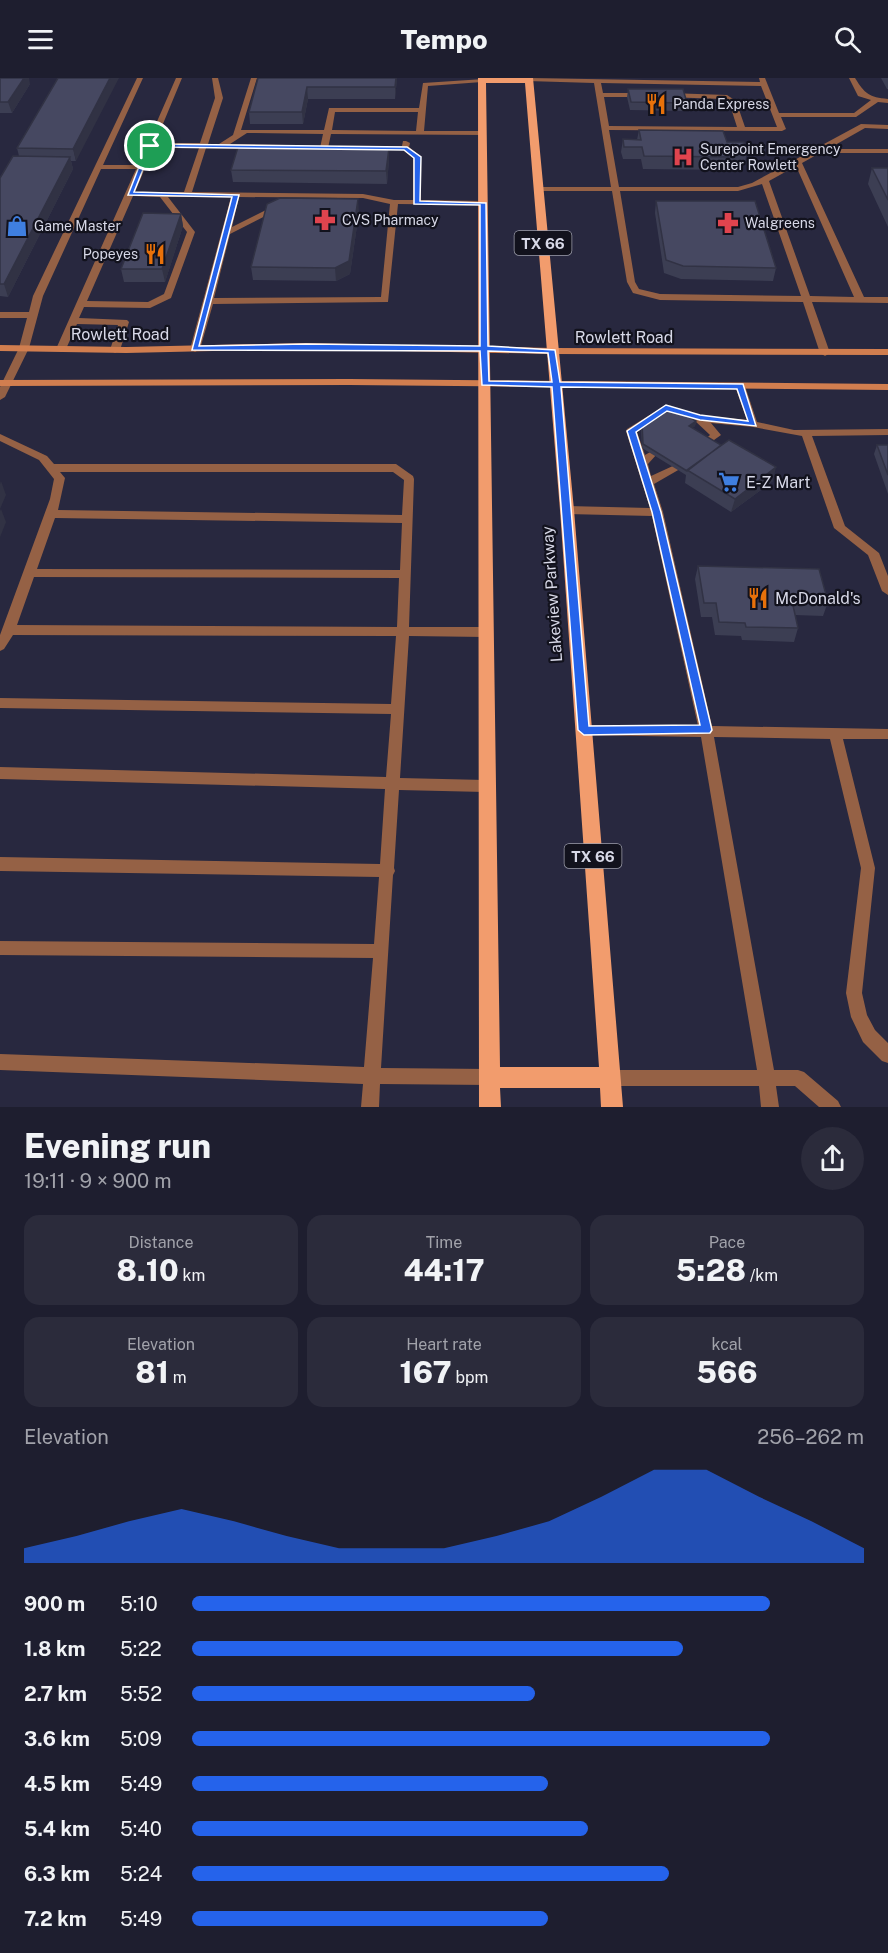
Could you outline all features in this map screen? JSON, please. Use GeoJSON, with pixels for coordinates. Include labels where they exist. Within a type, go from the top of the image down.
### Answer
{"type":"FeatureCollection","features":[{"type":"Feature","properties":{"kind":"main road"},"geometry":{"type":"LineString","coordinates":[[490,1107],[485,786],[482,79],[529,79]]}},
{"type":"Feature","properties":{"kind":"main road","name":"Lakeview Parkway"},"geometry":{"type":"LineString","coordinates":[[529,79],[567,510],[612,1107]]}},
{"type":"Feature","properties":{"kind":"main road","name":"Rowlett Road"},"geometry":{"type":"LineString","coordinates":[[0,348],[115,350],[306,346],[552,351],[888,352]]}},
{"type":"Feature","properties":{"kind":"main road"},"geometry":{"type":"LineString","coordinates":[[4,383],[485,383],[888,387]]}},
{"type":"Feature","properties":{"kind":"main road"},"geometry":{"type":"LineString","coordinates":[[489,1077],[610,1078]]}},
{"type":"Feature","properties":{"kind":"lane"},"geometry":{"type":"LineString","coordinates":[[0,397],[4,383],[24,348],[38,296],[140,78]]}},
{"type":"Feature","properties":{"kind":"lane"},"geometry":{"type":"LineString","coordinates":[[62,349],[179,78]]}},
{"type":"Feature","properties":{"kind":"lane"},"geometry":{"type":"LineString","coordinates":[[188,194],[219,98],[215,78]]}},
{"type":"Feature","properties":{"kind":"lane"},"geometry":{"type":"LineString","coordinates":[[236,135],[254,78]]}},
{"type":"Feature","properties":{"kind":"lane"},"geometry":{"type":"LineString","coordinates":[[852,78],[861,94],[876,100],[888,101]]}},
{"type":"Feature","properties":{"kind":"lane"},"geometry":{"type":"LineString","coordinates":[[420,133],[423,81],[482,79]]}},
{"type":"Feature","properties":{"kind":"lane"},"geometry":{"type":"LineString","coordinates":[[529,79],[676,83],[762,81],[782,129],[606,128]]}},
{"type":"Feature","properties":{"kind":"lane"},"geometry":{"type":"LineString","coordinates":[[598,80],[631,282],[636,291],[660,297],[888,300]]}},
{"type":"Feature","properties":{"kind":"lane"},"geometry":{"type":"LineString","coordinates":[[676,83],[680,95]]}},
{"type":"Feature","properties":{"kind":"lane"},"geometry":{"type":"LineString","coordinates":[[600,95],[646,95]]}},
{"type":"Feature","properties":{"kind":"lane"},"geometry":{"type":"LineString","coordinates":[[657,95],[713,95],[732,101],[742,129]]}},
{"type":"Feature","properties":{"kind":"lane"},"geometry":{"type":"LineString","coordinates":[[776,115],[856,115],[876,100]]}},
{"type":"Feature","properties":{"kind":"lane"},"geometry":{"type":"LineString","coordinates":[[324,148],[332,110],[423,110]]}},
{"type":"Feature","properties":{"kind":"lane"},"geometry":{"type":"LineString","coordinates":[[538,189],[738,189],[765,180],[864,126],[888,127]]}},
{"type":"Feature","properties":{"kind":"lane"},"geometry":{"type":"LineString","coordinates":[[221,146],[244,131],[482,133]]}},
{"type":"Feature","properties":{"kind":"lane"},"geometry":{"type":"LineString","coordinates":[[405,148],[407,133]]}},
{"type":"Feature","properties":{"kind":"lane"},"geometry":{"type":"LineString","coordinates":[[150,146],[301,147]]}},
{"type":"Feature","properties":{"kind":"lane"},"geometry":{"type":"LineString","coordinates":[[313,147],[336,148]]}},
{"type":"Feature","properties":{"kind":"lane"},"geometry":{"type":"LineString","coordinates":[[359,148],[405,148],[417,157],[417,202]]}},
{"type":"Feature","properties":{"kind":"lane"},"geometry":{"type":"LineString","coordinates":[[819,151],[888,151]]}},
{"type":"Feature","properties":{"kind":"lane"},"geometry":{"type":"LineString","coordinates":[[798,162],[860,298]]}},
{"type":"Feature","properties":{"kind":"lane"},"geometry":{"type":"LineString","coordinates":[[98,167],[141,167]]}},
{"type":"Feature","properties":{"kind":"lane"},"geometry":{"type":"LineString","coordinates":[[765,180],[825,353]]}},
{"type":"Feature","properties":{"kind":"lane"},"geometry":{"type":"LineString","coordinates":[[130,194],[363,196],[394,202],[483,203]]}},
{"type":"Feature","properties":{"kind":"lane"},"geometry":{"type":"LineString","coordinates":[[81,304],[150,305],[168,296],[192,232],[162,194]]}},
{"type":"Feature","properties":{"kind":"lane"},"geometry":{"type":"LineString","coordinates":[[195,349],[236,195]]}},
{"type":"Feature","properties":{"kind":"lane"},"geometry":{"type":"LineString","coordinates":[[226,233],[302,195]]}},
{"type":"Feature","properties":{"kind":"lane"},"geometry":{"type":"LineString","coordinates":[[209,301],[385,300],[394,202]]}},
{"type":"Feature","properties":{"kind":"lane"},"geometry":{"type":"LineString","coordinates":[[0,315],[32,315]]}},
{"type":"Feature","properties":{"kind":"lane"},"geometry":{"type":"LineString","coordinates":[[74,321],[124,322],[115,350]]}},
{"type":"Feature","properties":{"kind":"lane"},"geometry":{"type":"LineString","coordinates":[[740,386],[753,424]]}},
{"type":"Feature","properties":{"kind":"lane"},"geometry":{"type":"LineString","coordinates":[[707,442],[716,435],[696,421],[666,408],[631,431],[657,512],[706,730],[767,1078],[770,1107]]}},
{"type":"Feature","properties":{"kind":"lane"},"geometry":{"type":"LineString","coordinates":[[696,421],[753,424],[794,433],[888,432]]}},
{"type":"Feature","properties":{"kind":"lane"},"geometry":{"type":"LineString","coordinates":[[806,433],[840,528],[873,553],[888,591]]}},
{"type":"Feature","properties":{"kind":"lane"},"geometry":{"type":"LineString","coordinates":[[0,437],[43,458],[60,478],[51,514],[30,573],[9,630],[0,646]]}},
{"type":"Feature","properties":{"kind":"lane"},"geometry":{"type":"LineString","coordinates":[[642,463],[652,454]]}},
{"type":"Feature","properties":{"kind":"lane"},"geometry":{"type":"LineString","coordinates":[[51,468],[396,468],[409,480],[403,632],[374,1076],[370,1107]]}},
{"type":"Feature","properties":{"kind":"lane"},"geometry":{"type":"LineString","coordinates":[[648,482],[675,469]]}},
{"type":"Feature","properties":{"kind":"lane"},"geometry":{"type":"LineString","coordinates":[[567,510],[657,512]]}},
{"type":"Feature","properties":{"kind":"lane"},"geometry":{"type":"LineString","coordinates":[[51,514],[407,519]]}},
{"type":"Feature","properties":{"kind":"lane"},"geometry":{"type":"LineString","coordinates":[[30,573],[405,574]]}},
{"type":"Feature","properties":{"kind":"lane"},"geometry":{"type":"LineString","coordinates":[[9,630],[485,632]]}},
{"type":"Feature","properties":{"kind":"lane"},"geometry":{"type":"LineString","coordinates":[[0,703],[398,709]]}},
{"type":"Feature","properties":{"kind":"lane"},"geometry":{"type":"LineString","coordinates":[[584,730],[888,734]]}},
{"type":"Feature","properties":{"kind":"lane"},"geometry":{"type":"LineString","coordinates":[[835,732],[868,868],[854,993],[859,1017],[869,1036],[888,1055]]}},
{"type":"Feature","properties":{"kind":"lane"},"geometry":{"type":"LineString","coordinates":[[0,773],[485,786]]}},
{"type":"Feature","properties":{"kind":"lane"},"geometry":{"type":"LineString","coordinates":[[0,864],[388,871]]}},
{"type":"Feature","properties":{"kind":"lane"},"geometry":{"type":"LineString","coordinates":[[0,948],[382,951]]}},
{"type":"Feature","properties":{"kind":"lane"},"geometry":{"type":"LineString","coordinates":[[0,1062],[374,1076],[489,1077]]}},
{"type":"Feature","properties":{"kind":"lane"},"geometry":{"type":"LineString","coordinates":[[610,1078],[798,1078],[832,1107]]}},
{"type":"Feature","properties":{"kind":"building"},"geometry":{"type":"Polygon","coordinates":[[[0,78],[24,78],[8,102],[0,102],[0,78]]]}},
{"type":"Feature","properties":{"kind":"building"},"geometry":{"type":"Polygon","coordinates":[[[58,78],[110,78],[73,149],[17,148],[58,78]]]}},
{"type":"Feature","properties":{"kind":"building"},"geometry":{"type":"Polygon","coordinates":[[[258,78],[396,78],[395,87],[307,87],[302,112],[249,112],[258,78]]]}},
{"type":"Feature","properties":{"kind":"building"},"geometry":{"type":"Polygon","coordinates":[[[628,89],[683,89],[687,103],[631,102],[628,89]]]}},
{"type":"Feature","properties":{"kind":"building"},"geometry":{"type":"Polygon","coordinates":[[[639,130],[723,131],[727,142],[744,142],[747,151],[730,151],[732,157],[644,156],[642,147],[624,147],[623,139],[641,140],[639,130]]]}},
{"type":"Feature","properties":{"kind":"building"},"geometry":{"type":"Polygon","coordinates":[[[238,147],[389,148],[386,171],[231,170],[238,147]]]}},
{"type":"Feature","properties":{"kind":"building"},"geometry":{"type":"Polygon","coordinates":[[[13,156],[70,157],[4,284],[0,284],[0,178],[13,156]]]}},
{"type":"Feature","properties":{"kind":"building"},"geometry":{"type":"Polygon","coordinates":[[[872,168],[888,168],[888,200],[872,168]]]}},
{"type":"Feature","properties":{"kind":"building","name":"CVS Pharmacy"},"geometry":{"type":"Polygon","coordinates":[[[280,198],[358,199],[349,261],[335,268],[251,267],[267,204],[280,198]]]}},
{"type":"Feature","properties":{"kind":"building","name":"Walgreens"},"geometry":{"type":"Polygon","coordinates":[[[656,201],[755,201],[776,268],[683,266],[666,260],[656,201]]]}},
{"type":"Feature","properties":{"kind":"building","name":"Popeyes"},"geometry":{"type":"Polygon","coordinates":[[[143,213],[181,214],[162,269],[121,269],[143,213]]]}},
{"type":"Feature","properties":{"kind":"building"},"geometry":{"type":"Polygon","coordinates":[[[669,405],[696,421],[689,426],[721,445],[687,471],[643,444],[642,423],[669,405]]]}},
{"type":"Feature","properties":{"kind":"building","name":"E-Z Mart"},"geometry":{"type":"Polygon","coordinates":[[[729,440],[776,467],[735,499],[687,470],[729,440]]]}},
{"type":"Feature","properties":{"kind":"building"},"geometry":{"type":"Polygon","coordinates":[[[877,445],[888,445],[888,475],[877,445]]]}},
{"type":"Feature","properties":{"kind":"building","name":"McDonald's"},"geometry":{"type":"Polygon","coordinates":[[[698,566],[819,569],[828,602],[792,601],[798,628],[746,627],[745,623],[719,622],[716,603],[704,603],[698,566]]]}},
{"type":"Feature","properties":{"kind":"place","name":"Panda Express"},"geometry":{"type":"Point","coordinates":[656,104]}},
{"type":"Feature","properties":{"kind":"place","name":"Surepoint Emergency Center Rowlett"},"geometry":{"type":"Point","coordinates":[683,157]}},
{"type":"Feature","properties":{"kind":"place","name":"CVS Pharmacy"},"geometry":{"type":"Point","coordinates":[325,220]}},
{"type":"Feature","properties":{"kind":"place","name":"Walgreens"},"geometry":{"type":"Point","coordinates":[728,223]}},
{"type":"Feature","properties":{"kind":"place","name":"Game Master"},"geometry":{"type":"Point","coordinates":[17,226]}},
{"type":"Feature","properties":{"kind":"place","name":"Popeyes"},"geometry":{"type":"Point","coordinates":[155,254]}},
{"type":"Feature","properties":{"kind":"place","name":"E-Z Mart"},"geometry":{"type":"Point","coordinates":[729,482]}},
{"type":"Feature","properties":{"kind":"place","name":"McDonald's"},"geometry":{"type":"Point","coordinates":[758,598]}},
{"type":"Feature","properties":{"kind":"route"},"geometry":{"type":"LineString","coordinates":[[150,146],[130,194],[236,195],[195,349],[306,346],[484,348],[485,383],[556,385],[740,386],[753,424],[700,418],[666,408],[631,431],[657,512],[706,730],[584,730],[567,507],[556,385],[552,351],[484,348],[483,203],[417,202],[417,157],[405,148],[150,146]]}}]}
